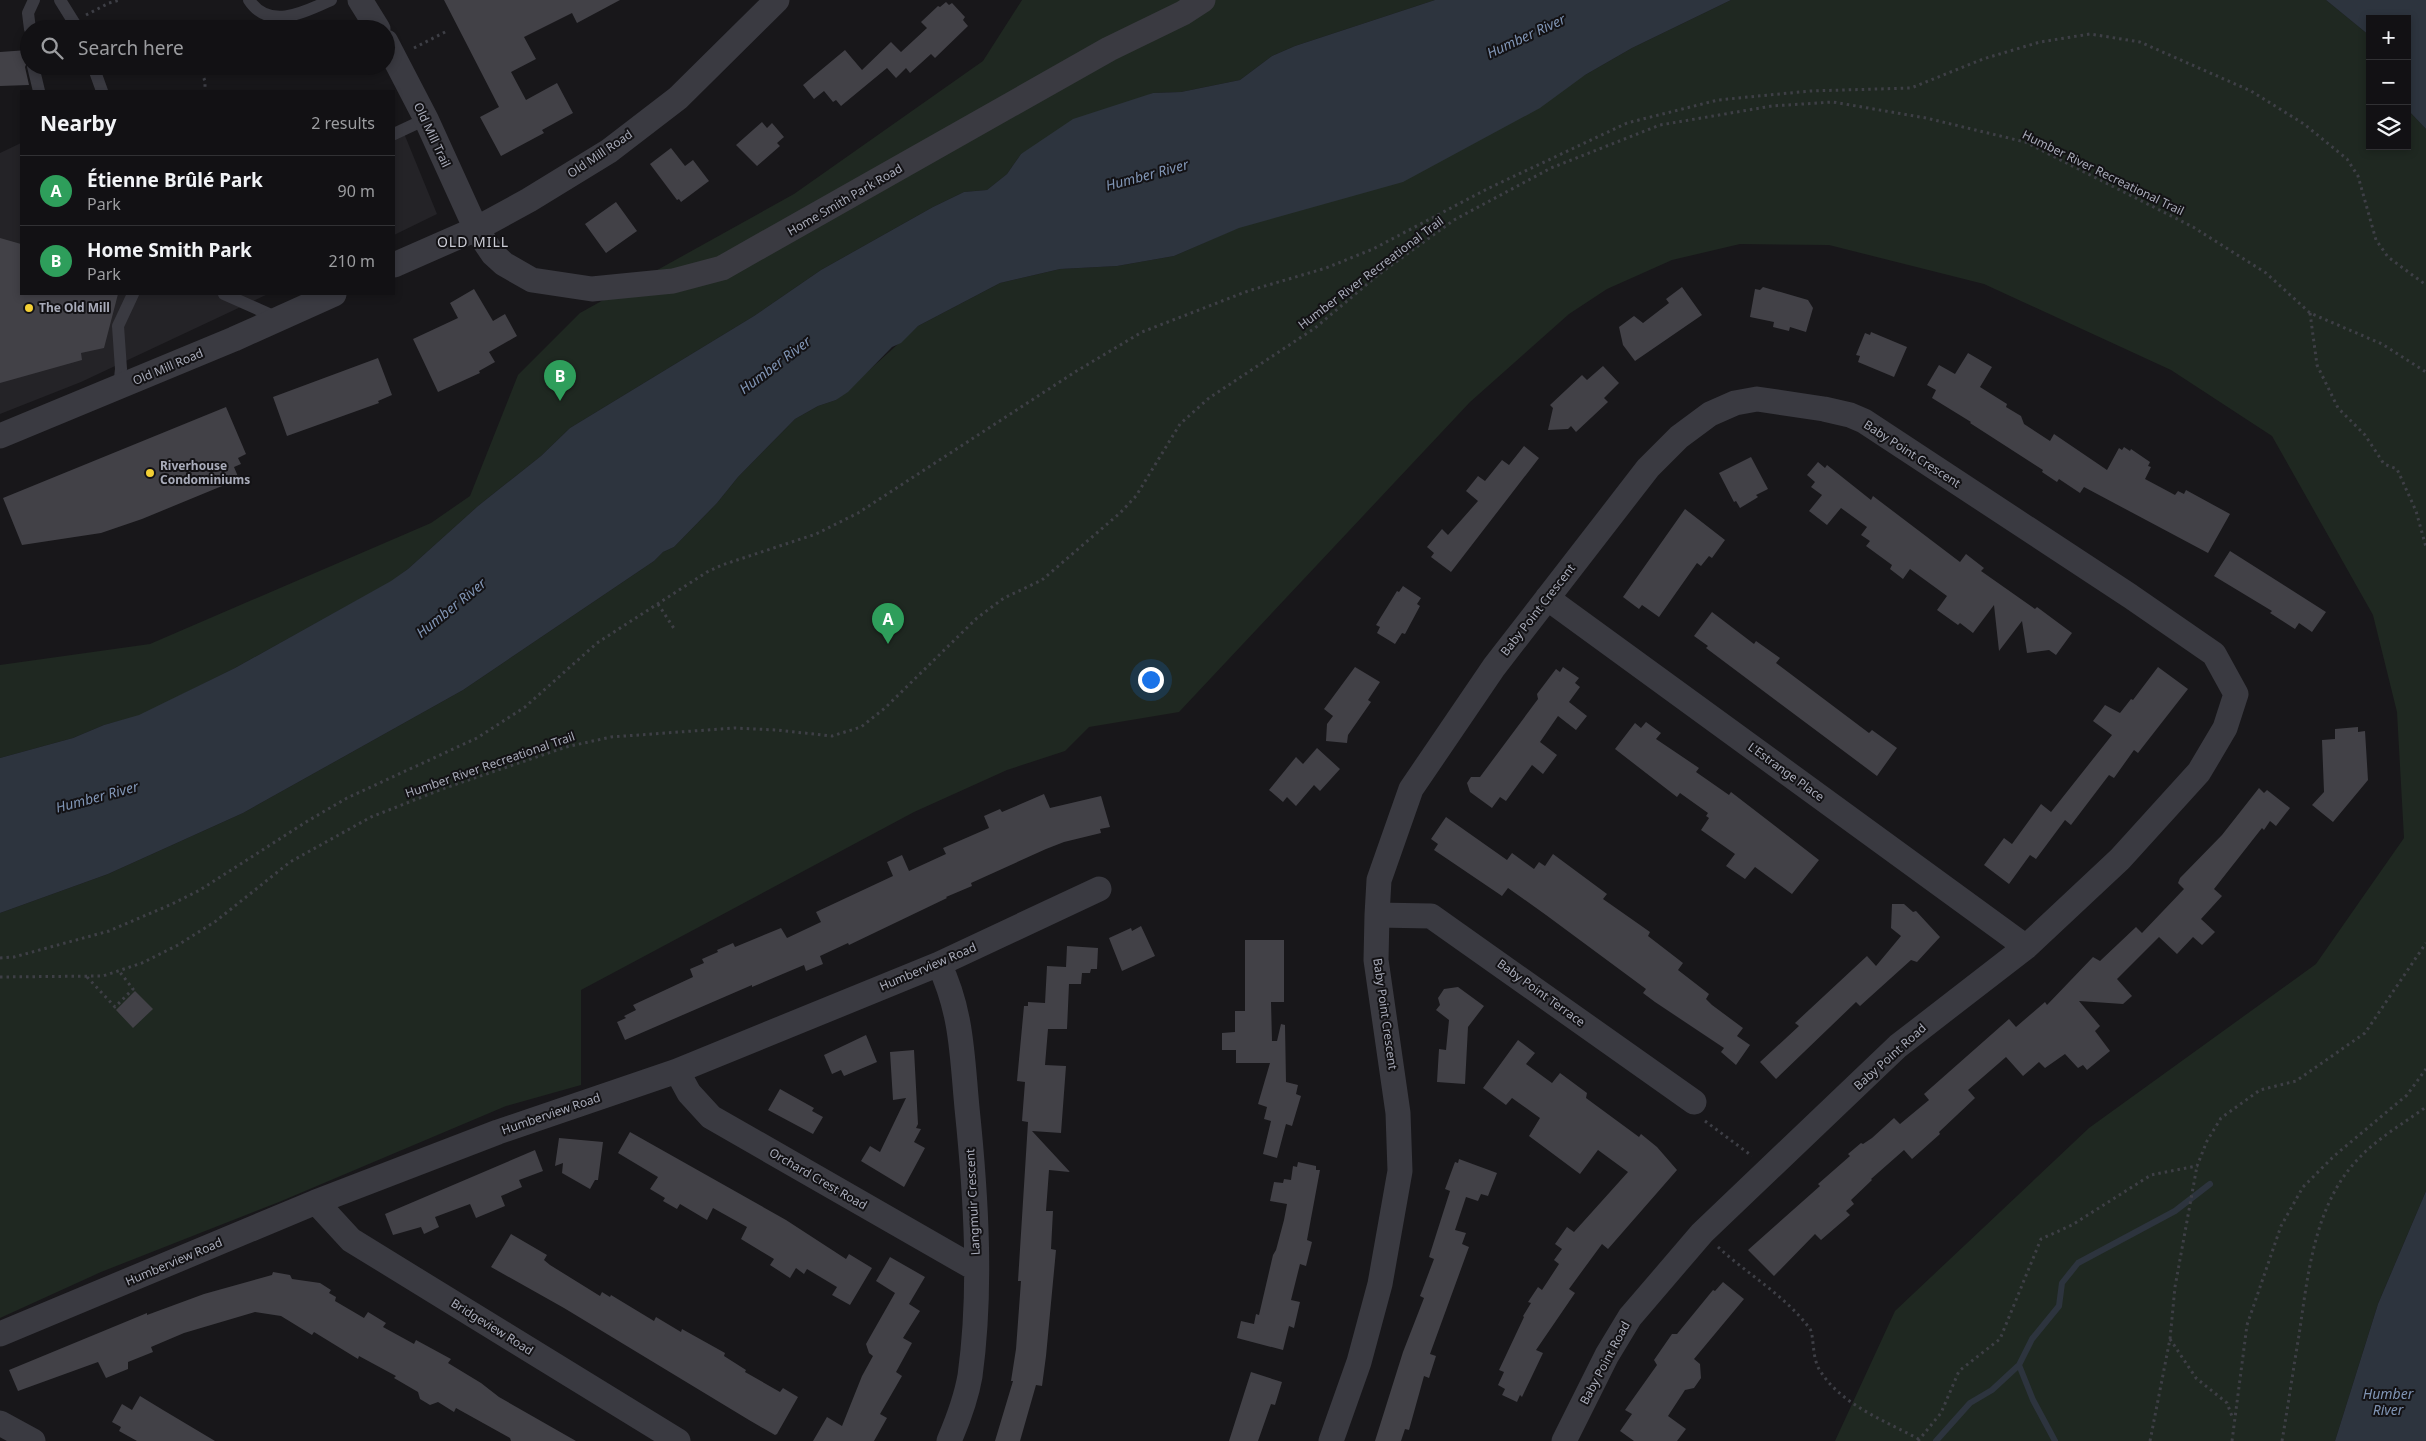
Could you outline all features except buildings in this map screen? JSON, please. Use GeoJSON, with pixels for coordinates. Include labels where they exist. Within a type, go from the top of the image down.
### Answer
{"type":"FeatureCollection","features":[{"type":"Feature","properties":{"kind":"street"},"geometry":{"type":"LineString","coordinates":[[360,0],[372,20]]}},
{"type":"Feature","properties":{"kind":"street","name":"Old Mill Road"},"geometry":{"type":"LineString","coordinates":[[395,263],[476,229],[529,200],[616,145],[678,98],[777,0]]}},
{"type":"Feature","properties":{"kind":"street","name":"Home Smith Park Road"},"geometry":{"type":"LineString","coordinates":[[476,229],[493,254],[504,264],[532,280],[558,285],[592,289],[673,281],[722,268],[1109,49],[1183,13],[1203,0]]}},
{"type":"Feature","properties":{"kind":"street","name":"Old Mill Trail"},"geometry":{"type":"LineString","coordinates":[[395,59],[426,119],[476,229]]}},
{"type":"Feature","properties":{"kind":"street","name":"Old Mill Road"},"geometry":{"type":"LineString","coordinates":[[0,436],[119,388],[332,295]]}},
{"type":"Feature","properties":{"kind":"street","name":"Baby Point Crescent"},"geometry":{"type":"LineString","coordinates":[[1331,1441],[1359,1362],[1380,1284],[1400,1171],[1398,1113],[1376,960],[1376,915],[1379,880],[1411,789],[1494,666],[1648,468],[1679,437],[1710,414],[1735,403],[1757,399],[1786,402],[1850,415],[1872,427],[2130,596],[2214,654],[2236,694]]}},
{"type":"Feature","properties":{"kind":"street","name":"L'Estrange Place"},"geometry":{"type":"LineString","coordinates":[[1547,598],[2026,947]]}},
{"type":"Feature","properties":{"kind":"street","name":"Baby Point Road"},"geometry":{"type":"LineString","coordinates":[[1564,1441],[1607,1355],[1630,1317],[1702,1233],[1898,1046],[2026,947],[2120,859],[2199,772],[2225,728],[2236,694]]}},
{"type":"Feature","properties":{"kind":"street","name":"Humberview Road"},"geometry":{"type":"LineString","coordinates":[[0,1334],[316,1202],[498,1132],[677,1071],[940,964],[1099,889]]}},
{"type":"Feature","properties":{"kind":"street","name":"Baby Point Terrace"},"geometry":{"type":"LineString","coordinates":[[1376,915],[1431,916],[1695,1109]]}},
{"type":"Feature","properties":{"kind":"street","name":"Langmuir Crescent"},"geometry":{"type":"LineString","coordinates":[[940,964],[952,990],[959,1018],[970,1136],[976,1269],[970,1377],[962,1409],[949,1441]]}},
{"type":"Feature","properties":{"kind":"street","name":"Orchard Crest Road"},"geometry":{"type":"LineString","coordinates":[[677,1071],[689,1093],[711,1117],[937,1249],[976,1269]]}},
{"type":"Feature","properties":{"kind":"street","name":"Bridgeview Road"},"geometry":{"type":"LineString","coordinates":[[316,1202],[351,1240],[678,1441]]}},
{"type":"Feature","properties":{"kind":"street"},"geometry":{"type":"LineString","coordinates":[[0,1423],[33,1441]]}},
{"type":"Feature","properties":{"kind":"lane"},"geometry":{"type":"LineString","coordinates":[[29,20],[28,13],[34,0]]}},
{"type":"Feature","properties":{"kind":"lane"},"geometry":{"type":"LineString","coordinates":[[60,0],[73,20]]}},
{"type":"Feature","properties":{"kind":"lane"},"geometry":{"type":"LineString","coordinates":[[249,0],[260,12],[272,18],[302,13],[331,0]]}},
{"type":"Feature","properties":{"kind":"lane"},"geometry":{"type":"LineString","coordinates":[[35,75],[39,90]]}},
{"type":"Feature","properties":{"kind":"lane"},"geometry":{"type":"LineString","coordinates":[[96,75],[102,90]]}},
{"type":"Feature","properties":{"kind":"lane"},"geometry":{"type":"LineString","coordinates":[[395,134],[426,119]]}},
{"type":"Feature","properties":{"kind":"lane"},"geometry":{"type":"LineString","coordinates":[[119,388],[121,369],[118,326],[134,295]]}},
{"type":"Feature","properties":{"kind":"lane"},"geometry":{"type":"LineString","coordinates":[[226,295],[280,319]]}},
{"type":"Feature","properties":{"kind":"path"},"geometry":{"type":"LineString","coordinates":[[84,20],[109,3],[120,0]]}},
{"type":"Feature","properties":{"kind":"path"},"geometry":{"type":"LineString","coordinates":[[410,50],[447,31]]}},
{"type":"Feature","properties":{"kind":"path"},"geometry":{"type":"LineString","coordinates":[[0,958],[14,957],[109,931],[200,890],[346,798],[477,738],[526,707],[597,643],[694,580],[722,565],[816,534],[858,513],[1075,372],[1142,332],[1248,291],[1326,268],[1373,249],[1487,188],[1627,122],[1718,100],[1810,91],[1911,88],[1983,59],[2040,42],[2090,34],[2140,42],[2251,91],[2304,124],[2348,159],[2358,176],[2376,240],[2388,257],[2426,286]]}},
{"type":"Feature","properties":{"kind":"path"},"geometry":{"type":"LineString","coordinates":[[203,75],[205,81],[204,90]]}},
{"type":"Feature","properties":{"kind":"path","name":"Humber River Recreational Trail"},"geometry":{"type":"LineString","coordinates":[[0,977],[103,976],[142,963],[178,945],[216,921],[290,862],[371,817],[445,788],[566,747],[611,737],[734,728],[832,736],[861,727],[885,708],[977,618],[1004,598],[1042,580],[1120,513],[1136,496],[1180,424],[1210,398],[1315,328],[1378,275],[1454,220],[1551,168],[1660,125],[1772,106],[1833,102],[1926,118],[2025,142],[2193,227],[2266,273],[2310,313],[2382,344],[2426,372]]}},
{"type":"Feature","properties":{"kind":"path"},"geometry":{"type":"LineString","coordinates":[[2310,313],[2317,365],[2338,408],[2365,435],[2384,464],[2398,468],[2416,511],[2426,547]]}},
{"type":"Feature","properties":{"kind":"path"},"geometry":{"type":"LineString","coordinates":[[658,604],[675,630]]}},
{"type":"Feature","properties":{"kind":"path"},"geometry":{"type":"LineString","coordinates":[[2150,1441],[2170,1339],[2175,1286],[2197,1166],[2207,1141],[2221,1118],[2260,1090],[2296,1081],[2365,1033],[2426,943]]}},
{"type":"Feature","properties":{"kind":"path"},"geometry":{"type":"LineString","coordinates":[[86,976],[115,1007],[133,989],[119,971]]}},
{"type":"Feature","properties":{"kind":"path"},"geometry":{"type":"LineString","coordinates":[[2232,1441],[2233,1420],[2247,1325],[2281,1226],[2303,1187],[2334,1156],[2407,1095],[2426,1069]]}},
{"type":"Feature","properties":{"kind":"path"},"geometry":{"type":"LineString","coordinates":[[2282,1441],[2308,1275],[2319,1227],[2347,1173],[2359,1158],[2376,1142],[2426,1107]]}},
{"type":"Feature","properties":{"kind":"path"},"geometry":{"type":"LineString","coordinates":[[1695,1109],[1746,1150]]}},
{"type":"Feature","properties":{"kind":"path"},"geometry":{"type":"LineString","coordinates":[[1716,1245],[1796,1313],[1812,1331],[1813,1356],[1829,1382],[1841,1394],[1866,1412],[1920,1440],[1941,1413],[1959,1372],[2000,1339],[2040,1239],[2072,1225],[2151,1175],[2197,1166]]}},
{"type":"Feature","properties":{"kind":"path"},"geometry":{"type":"LineString","coordinates":[[2170,1339],[2196,1378],[2227,1403],[2233,1420]]}},
{"type":"Feature","properties":{"kind":"shaded area"},"geometry":{"type":"Polygon","coordinates":[[[1022,0],[1435,0],[1295,46],[1272,56],[1240,80],[1181,92],[1153,93],[1021,154],[1007,174],[987,190],[964,192],[933,207],[821,270],[754,316],[570,428],[541,456],[478,506],[392,581],[235,668],[139,716],[104,725],[73,738],[0,758],[0,665],[150,644],[431,523],[470,496],[518,375],[580,313],[794,194],[983,61],[1022,0]]]}},
{"type":"Feature","properties":{"kind":"shaded area"},"geometry":{"type":"Polygon","coordinates":[[[1731,0],[2326,0],[2366,33],[2366,150],[2411,150],[2411,113],[2426,129],[2426,1191],[2378,1304],[2335,1441],[1835,1441],[1895,1311],[2089,1128],[2316,964],[2404,838],[2397,712],[2373,615],[2272,436],[2171,370],[1984,284],[1829,245],[1740,244],[1672,260],[1607,289],[1569,314],[1470,402],[1179,712],[1089,727],[1065,751],[1007,770],[914,812],[581,990],[581,1085],[506,1106],[279,1202],[101,1272],[0,1318],[0,913],[108,874],[243,813],[463,690],[654,561],[663,552],[674,547],[717,503],[738,477],[795,419],[818,406],[836,400],[918,326],[1000,283],[1060,269],[1117,266],[1174,256],[1585,75],[1632,48],[1731,0]]]}},
{"type":"Feature","properties":{"kind":"shaded area"},"geometry":{"type":"Polygon","coordinates":[[[401,126],[437,214],[395,235],[395,129],[401,126]]]}},
{"type":"Feature","properties":{"kind":"shaded area"},"geometry":{"type":"Polygon","coordinates":[[[20,143],[20,295],[266,295],[81,382],[0,414],[0,153],[20,143]]]}},
{"type":"Feature","properties":{"kind":"water"},"geometry":{"type":"Polygon","coordinates":[[[1435,0],[1731,0],[1632,48],[1585,75],[1540,108],[1403,182],[1239,228],[1174,256],[1117,266],[1060,269],[1000,283],[918,326],[901,343],[892,347],[848,392],[836,400],[818,406],[795,419],[738,477],[717,503],[674,547],[663,552],[654,561],[463,690],[243,813],[108,874],[0,913],[0,758],[73,738],[104,725],[139,715],[235,668],[391,581],[408,569],[478,506],[541,456],[570,428],[754,316],[821,270],[933,207],[964,192],[987,190],[1007,174],[1021,154],[1073,119],[1153,93],[1181,92],[1240,80],[1272,56],[1295,46],[1435,0]]]}},
{"type":"Feature","properties":{"kind":"water"},"geometry":{"type":"Polygon","coordinates":[[[2326,0],[2426,0],[2426,129],[2411,113],[2411,15],[2366,15],[2366,33],[2326,0]]]}},
{"type":"Feature","properties":{"kind":"water","name":"Humber River"},"geometry":{"type":"Polygon","coordinates":[[[2426,1191],[2426,1441],[2335,1441],[2378,1304],[2426,1191]]]}},
{"type":"Feature","properties":{"kind":"waterway"},"geometry":{"type":"LineString","coordinates":[[1936,1441],[1970,1403],[1992,1390],[2019,1365],[2032,1339],[2059,1306],[2062,1283],[2078,1263],[2175,1211],[2210,1184]]}},
{"type":"Feature","properties":{"kind":"waterway"},"geometry":{"type":"LineString","coordinates":[[2019,1365],[2033,1400],[2055,1441]]}},
{"type":"Feature","properties":{"kind":"place","name":"The Old Mill"},"geometry":{"type":"Point","coordinates":[29,308]}},
{"type":"Feature","properties":{"kind":"place","name":"Home Smith Park"},"geometry":{"type":"Point","coordinates":[560,401]}},
{"type":"Feature","properties":{"kind":"place","name":"Riverhouse Condominiums"},"geometry":{"type":"Point","coordinates":[150,473]}},
{"type":"Feature","properties":{"kind":"place","name":"Étienne Brûlé Park"},"geometry":{"type":"Point","coordinates":[888,644]}},
{"type":"Feature","properties":{"kind":"district","name":"OLD MILL"},"geometry":{"type":"Point","coordinates":[473,242]}}]}
